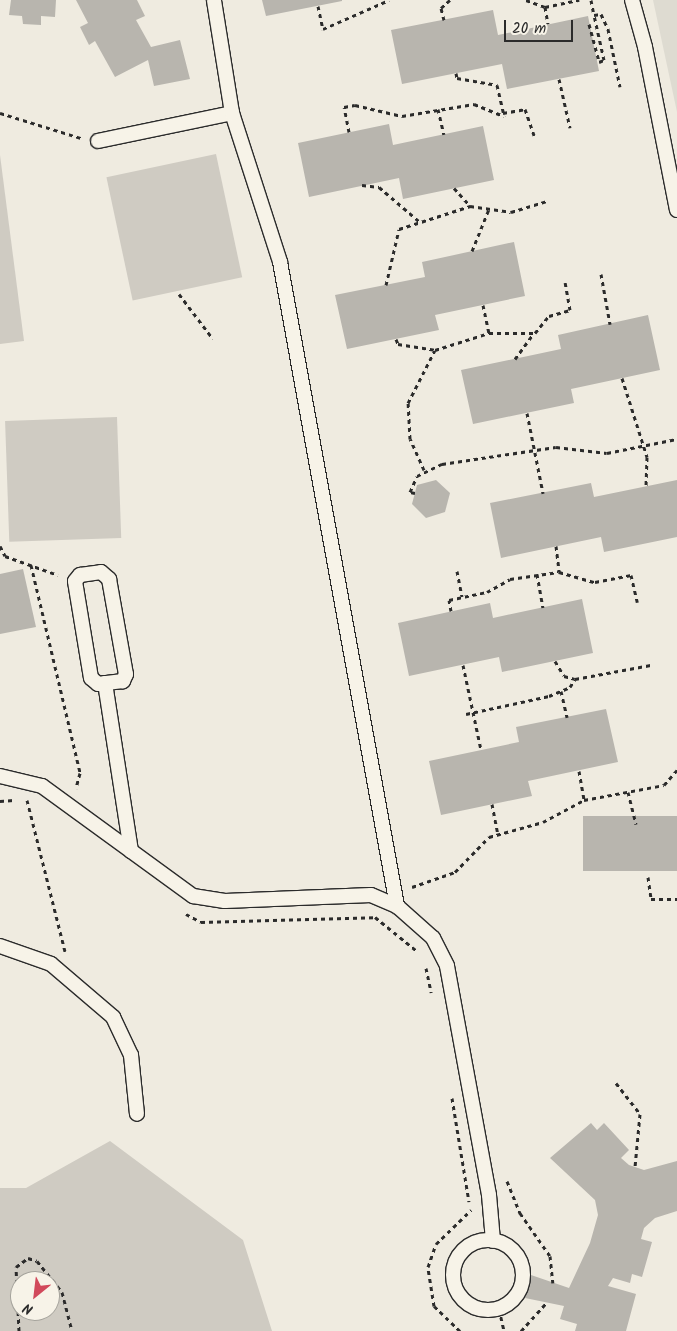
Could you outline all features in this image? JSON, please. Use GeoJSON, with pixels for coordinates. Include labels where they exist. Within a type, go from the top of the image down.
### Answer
{"type":"FeatureCollection","features":[{"type":"Feature","properties":{"kind":"lane"},"geometry":{"type":"LineString","coordinates":[[214,0],[232,113],[280,262],[324,517],[397,889],[396,906]]}},
{"type":"Feature","properties":{"kind":"lane"},"geometry":{"type":"LineString","coordinates":[[632,0],[645,47],[677,210]]}},
{"type":"Feature","properties":{"kind":"lane"},"geometry":{"type":"LineString","coordinates":[[98,141],[232,113]]}},
{"type":"Feature","properties":{"kind":"lane"},"geometry":{"type":"LineString","coordinates":[[101,572],[109,579],[126,674],[123,681],[105,683],[91,678],[76,580],[80,575],[101,572]]}},
{"type":"Feature","properties":{"kind":"lane"},"geometry":{"type":"LineString","coordinates":[[105,683],[131,851]]}},
{"type":"Feature","properties":{"kind":"lane"},"geometry":{"type":"LineString","coordinates":[[0,776],[42,786],[193,896],[208,901],[371,895],[396,906],[442,948],[447,966],[489,1194],[493,1240]]}},
{"type":"Feature","properties":{"kind":"lane"},"geometry":{"type":"LineString","coordinates":[[0,946],[51,964],[113,1017],[131,1055],[137,1114]]}},
{"type":"Feature","properties":{"kind":"lane"},"geometry":{"type":"LineString","coordinates":[[493,1240],[514,1252],[524,1274],[516,1297],[499,1309],[472,1307],[459,1294],[453,1277],[460,1254],[475,1244],[493,1240]]}},
{"type":"Feature","properties":{"kind":"path"},"geometry":{"type":"LineString","coordinates":[[318,6],[323,29],[389,0]]}},
{"type":"Feature","properties":{"kind":"path"},"geometry":{"type":"LineString","coordinates":[[444,20],[441,8],[450,0]]}},
{"type":"Feature","properties":{"kind":"path"},"geometry":{"type":"LineString","coordinates":[[526,0],[545,7],[579,0]]}},
{"type":"Feature","properties":{"kind":"path"},"geometry":{"type":"LineString","coordinates":[[589,24],[599,62],[604,60],[591,0]]}},
{"type":"Feature","properties":{"kind":"path"},"geometry":{"type":"LineString","coordinates":[[545,7],[548,24]]}},
{"type":"Feature","properties":{"kind":"path"},"geometry":{"type":"LineString","coordinates":[[594,15],[601,14],[608,29],[620,87]]}},
{"type":"Feature","properties":{"kind":"path"},"geometry":{"type":"LineString","coordinates":[[456,73],[458,78],[497,85],[503,113]]}},
{"type":"Feature","properties":{"kind":"path"},"geometry":{"type":"LineString","coordinates":[[559,79],[570,128]]}},
{"type":"Feature","properties":{"kind":"path"},"geometry":{"type":"LineString","coordinates":[[349,132],[344,107],[355,105],[402,116],[474,104],[503,113],[525,109],[534,135]]}},
{"type":"Feature","properties":{"kind":"path"},"geometry":{"type":"LineString","coordinates":[[438,109],[444,134]]}},
{"type":"Feature","properties":{"kind":"path"},"geometry":{"type":"LineString","coordinates":[[0,113],[98,141]]}},
{"type":"Feature","properties":{"kind":"path"},"geometry":{"type":"LineString","coordinates":[[362,186],[379,187],[420,222]]}},
{"type":"Feature","properties":{"kind":"path"},"geometry":{"type":"LineString","coordinates":[[454,188],[470,206]]}},
{"type":"Feature","properties":{"kind":"path"},"geometry":{"type":"LineString","coordinates":[[386,285],[399,229],[470,206],[511,212],[548,201]]}},
{"type":"Feature","properties":{"kind":"path"},"geometry":{"type":"LineString","coordinates":[[472,251],[489,209]]}},
{"type":"Feature","properties":{"kind":"path"},"geometry":{"type":"LineString","coordinates":[[601,274],[610,324]]}},
{"type":"Feature","properties":{"kind":"path"},"geometry":{"type":"LineString","coordinates":[[515,359],[549,316],[570,310],[565,282]]}},
{"type":"Feature","properties":{"kind":"path"},"geometry":{"type":"LineString","coordinates":[[179,294],[214,339]]}},
{"type":"Feature","properties":{"kind":"path"},"geometry":{"type":"LineString","coordinates":[[483,305],[490,333]]}},
{"type":"Feature","properties":{"kind":"path"},"geometry":{"type":"LineString","coordinates":[[396,339],[398,344],[435,350],[490,333],[535,333]]}},
{"type":"Feature","properties":{"kind":"path"},"geometry":{"type":"LineString","coordinates":[[424,470],[410,439],[408,403],[435,350]]}},
{"type":"Feature","properties":{"kind":"path"},"geometry":{"type":"LineString","coordinates":[[622,378],[645,446],[646,486]]}},
{"type":"Feature","properties":{"kind":"path"},"geometry":{"type":"LineString","coordinates":[[527,413],[544,493]]}},
{"type":"Feature","properties":{"kind":"path"},"geometry":{"type":"LineString","coordinates":[[414,493],[410,492],[412,483],[424,470],[535,450],[566,448],[606,453],[677,439]]}},
{"type":"Feature","properties":{"kind":"path"},"geometry":{"type":"LineString","coordinates":[[0,546],[5,556],[76,580]]}},
{"type":"Feature","properties":{"kind":"path"},"geometry":{"type":"LineString","coordinates":[[556,546],[559,572]]}},
{"type":"Feature","properties":{"kind":"path"},"geometry":{"type":"LineString","coordinates":[[31,565],[80,773],[67,804]]}},
{"type":"Feature","properties":{"kind":"path"},"geometry":{"type":"LineString","coordinates":[[457,571],[462,597]]}},
{"type":"Feature","properties":{"kind":"path"},"geometry":{"type":"LineString","coordinates":[[451,611],[449,600],[537,574],[559,572],[595,582],[631,575],[637,602]]}},
{"type":"Feature","properties":{"kind":"path"},"geometry":{"type":"LineString","coordinates":[[537,574],[543,607]]}},
{"type":"Feature","properties":{"kind":"path"},"geometry":{"type":"LineString","coordinates":[[555,660],[564,676],[575,679],[651,665]]}},
{"type":"Feature","properties":{"kind":"path"},"geometry":{"type":"LineString","coordinates":[[463,665],[481,750]]}},
{"type":"Feature","properties":{"kind":"path"},"geometry":{"type":"LineString","coordinates":[[466,714],[561,691],[575,679]]}},
{"type":"Feature","properties":{"kind":"path"},"geometry":{"type":"LineString","coordinates":[[561,691],[567,717]]}},
{"type":"Feature","properties":{"kind":"path"},"geometry":{"type":"LineString","coordinates":[[579,770],[584,800]]}},
{"type":"Feature","properties":{"kind":"path"},"geometry":{"type":"LineString","coordinates":[[397,889],[443,879],[455,872],[480,843],[498,834],[543,822],[584,800],[664,785],[677,770]]}},
{"type":"Feature","properties":{"kind":"path"},"geometry":{"type":"LineString","coordinates":[[628,792],[636,824]]}},
{"type":"Feature","properties":{"kind":"path"},"geometry":{"type":"LineString","coordinates":[[0,800],[27,800],[35,805]]}},
{"type":"Feature","properties":{"kind":"path"},"geometry":{"type":"LineString","coordinates":[[27,800],[57,931],[70,958]]}},
{"type":"Feature","properties":{"kind":"path"},"geometry":{"type":"LineString","coordinates":[[492,804],[498,834]]}},
{"type":"Feature","properties":{"kind":"path"},"geometry":{"type":"LineString","coordinates":[[648,877],[651,899],[677,899]]}},
{"type":"Feature","properties":{"kind":"path"},"geometry":{"type":"LineString","coordinates":[[179,909],[201,922],[375,917],[419,953],[433,1001]]}},
{"type":"Feature","properties":{"kind":"path"},"geometry":{"type":"LineString","coordinates":[[616,1083],[640,1114],[635,1167]]}},
{"type":"Feature","properties":{"kind":"path"},"geometry":{"type":"LineString","coordinates":[[452,1092],[450,1103],[471,1210],[436,1244],[427,1281],[437,1310],[460,1331]]}},
{"type":"Feature","properties":{"kind":"path"},"geometry":{"type":"LineString","coordinates":[[506,1173],[520,1213],[550,1256],[553,1283]]}},
{"type":"Feature","properties":{"kind":"path"},"geometry":{"type":"LineString","coordinates":[[19,1331],[16,1267],[28,1258],[37,1261],[62,1292],[72,1331]]}},
{"type":"Feature","properties":{"kind":"path"},"geometry":{"type":"LineString","coordinates":[[521,1331],[547,1302]]}},
{"type":"Feature","properties":{"kind":"path"},"geometry":{"type":"LineString","coordinates":[[499,1309],[504,1331]]}},
{"type":"Feature","properties":{"kind":"shaded area"},"geometry":{"type":"Polygon","coordinates":[[[653,0],[677,0],[677,112],[653,0]]]}},
{"type":"Feature","properties":{"kind":"shaded area"},"geometry":{"type":"Polygon","coordinates":[[[216,154],[242,277],[133,301],[106,177],[216,154]]]}},
{"type":"Feature","properties":{"kind":"shaded area"},"geometry":{"type":"Polygon","coordinates":[[[0,155],[24,341],[0,344],[0,155]]]}},
{"type":"Feature","properties":{"kind":"shaded area"},"geometry":{"type":"Polygon","coordinates":[[[117,417],[121,538],[9,542],[5,421],[117,417]]]}},
{"type":"Feature","properties":{"kind":"shaded area"},"geometry":{"type":"Polygon","coordinates":[[[110,1141],[243,1240],[272,1331],[0,1331],[0,1188],[26,1188],[110,1141]]]}},
{"type":"Feature","properties":{"kind":"building"},"geometry":{"type":"Polygon","coordinates":[[[11,0],[56,0],[55,17],[41,16],[41,25],[23,24],[22,16],[9,15],[11,0]]]}},
{"type":"Feature","properties":{"kind":"building"},"geometry":{"type":"Polygon","coordinates":[[[76,0],[137,0],[145,16],[136,20],[151,47],[180,40],[190,79],[154,86],[148,60],[115,77],[95,41],[89,45],[80,27],[88,23],[76,0]]]}},
{"type":"Feature","properties":{"kind":"building"},"geometry":{"type":"Polygon","coordinates":[[[262,0],[342,0],[342,1],[266,16],[262,0]]]}},
{"type":"Feature","properties":{"kind":"building"},"geometry":{"type":"Polygon","coordinates":[[[493,10],[498,35],[588,16],[599,71],[507,89],[502,64],[402,84],[391,30],[493,10]]]}},
{"type":"Feature","properties":{"kind":"building"},"geometry":{"type":"Polygon","coordinates":[[[389,124],[393,145],[483,126],[494,180],[403,199],[399,178],[309,197],[298,143],[389,124]]]}},
{"type":"Feature","properties":{"kind":"building"},"geometry":{"type":"Polygon","coordinates":[[[514,242],[525,296],[435,315],[439,330],[347,349],[335,295],[425,277],[422,262],[514,242]]]}},
{"type":"Feature","properties":{"kind":"building"},"geometry":{"type":"Polygon","coordinates":[[[648,315],[660,370],[571,389],[574,403],[473,424],[461,370],[561,349],[558,335],[648,315]]]}},
{"type":"Feature","properties":{"kind":"building"},"geometry":{"type":"Polygon","coordinates":[[[436,480],[450,493],[445,512],[426,518],[412,504],[417,485],[436,480]]]}},
{"type":"Feature","properties":{"kind":"building"},"geometry":{"type":"Polygon","coordinates":[[[677,480],[677,537],[604,552],[601,537],[501,558],[490,503],[591,483],[594,497],[677,480]]]}},
{"type":"Feature","properties":{"kind":"building"},"geometry":{"type":"Polygon","coordinates":[[[23,569],[36,627],[0,634],[0,574],[23,569]]]}},
{"type":"Feature","properties":{"kind":"building"},"geometry":{"type":"Polygon","coordinates":[[[582,599],[593,653],[502,672],[499,657],[409,676],[398,623],[490,603],[493,618],[582,599]]]}},
{"type":"Feature","properties":{"kind":"building"},"geometry":{"type":"Polygon","coordinates":[[[606,709],[618,762],[528,781],[532,796],[441,815],[429,761],[519,742],[516,727],[606,709]]]}},
{"type":"Feature","properties":{"kind":"building"},"geometry":{"type":"Polygon","coordinates":[[[583,816],[677,816],[677,871],[583,871],[583,816]]]}},
{"type":"Feature","properties":{"kind":"building"},"geometry":{"type":"Polygon","coordinates":[[[591,1123],[597,1130],[604,1123],[629,1150],[621,1158],[629,1165],[644,1170],[677,1161],[677,1211],[655,1218],[644,1228],[641,1239],[652,1242],[642,1277],[632,1274],[630,1283],[613,1278],[608,1286],[636,1294],[626,1331],[575,1331],[577,1324],[560,1319],[564,1306],[525,1298],[531,1275],[569,1288],[590,1243],[598,1215],[595,1200],[550,1158],[591,1123]]]}}]}
